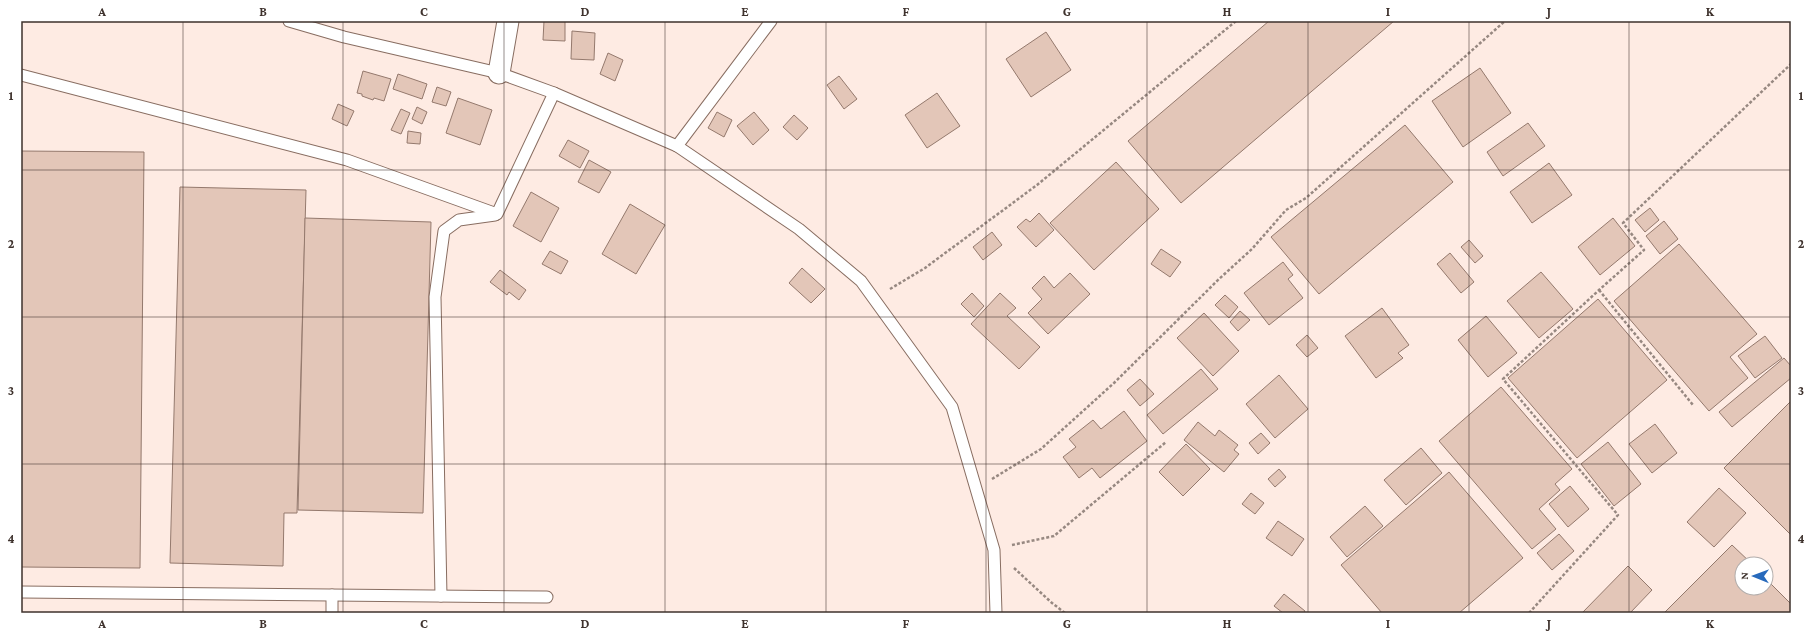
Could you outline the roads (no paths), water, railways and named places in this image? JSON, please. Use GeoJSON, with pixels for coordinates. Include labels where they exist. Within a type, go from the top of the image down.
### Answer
{"type":"FeatureCollection","features":[{"type":"Feature","properties":{"kind":"street"},"geometry":{"type":"LineString","coordinates":[[499,73],[508,21]]}},
{"type":"Feature","properties":{"kind":"lane"},"geometry":{"type":"LineString","coordinates":[[289,21],[344,37],[499,73],[554,93],[676,146],[799,229],[860,281],[874,298],[952,407],[994,550],[996,613]]}},
{"type":"Feature","properties":{"kind":"lane"},"geometry":{"type":"LineString","coordinates":[[676,146],[771,21]]}},
{"type":"Feature","properties":{"kind":"lane"},"geometry":{"type":"LineString","coordinates":[[21,75],[346,160],[497,214]]}},
{"type":"Feature","properties":{"kind":"lane"},"geometry":{"type":"LineString","coordinates":[[497,214],[554,93]]}},
{"type":"Feature","properties":{"kind":"lane"},"geometry":{"type":"LineString","coordinates":[[441,596],[435,297],[444,230],[459,220],[497,214]]}},
{"type":"Feature","properties":{"kind":"lane"},"geometry":{"type":"LineString","coordinates":[[21,592],[547,597]]}},
{"type":"Feature","properties":{"kind":"lane"},"geometry":{"type":"LineString","coordinates":[[332,595],[332,613]]}}]}
